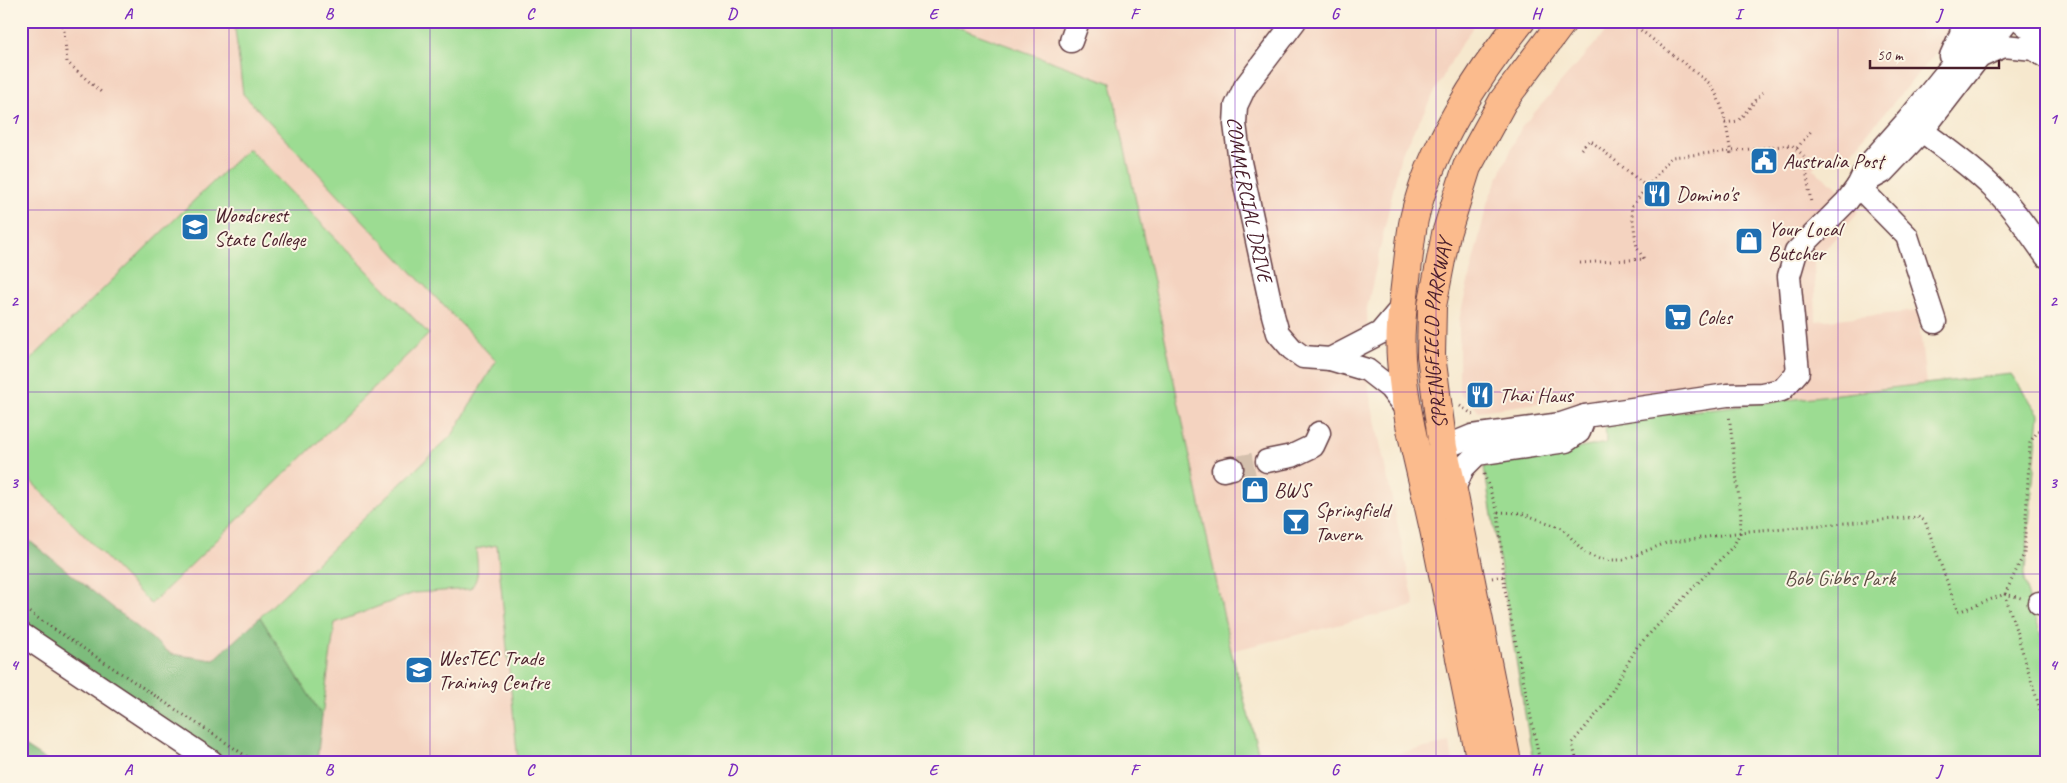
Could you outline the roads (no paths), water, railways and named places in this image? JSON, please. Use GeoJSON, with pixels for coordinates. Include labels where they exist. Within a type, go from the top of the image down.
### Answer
{"type":"FeatureCollection","features":[{"type":"Feature","properties":{"kind":"main road","name":"SPRINGFIELD PARKWAY"},"geometry":{"type":"LineString","coordinates":[[1481,762],[1407,410],[1401,359],[1402,308],[1414,220],[1426,181],[1445,137],[1463,105],[1501,47],[1521,21]]}},
{"type":"Feature","properties":{"kind":"main road","name":"SPRINGFIELD PARKWAY"},"geometry":{"type":"LineString","coordinates":[[1507,762],[1443,448],[1447,406],[1431,356],[1432,306],[1446,234],[1467,168],[1503,101],[1571,27]]}},
{"type":"Feature","properties":{"kind":"street","name":"COMMERCIAL DRIVE"},"geometry":{"type":"LineString","coordinates":[[1295,21],[1246,87],[1236,106],[1235,137],[1278,334],[1292,349],[1304,357],[1330,359],[1367,370],[1390,388],[1407,410]]}},
{"type":"Feature","properties":{"kind":"street"},"geometry":{"type":"LineString","coordinates":[[1959,157],[1948,139],[1942,90],[1961,34],[1963,21]]}},
{"type":"Feature","properties":{"kind":"street"},"geometry":{"type":"LineString","coordinates":[[1441,568],[1449,556],[1434,490],[1436,462],[1443,448],[1475,442],[1566,441],[1579,432],[1585,416],[1727,395],[1762,394],[1782,390],[1798,372],[1789,276],[1796,252],[1847,201],[1858,186],[1883,172],[1942,90],[1988,21]]}},
{"type":"Feature","properties":{"kind":"street"},"geometry":{"type":"LineString","coordinates":[[1942,90],[1977,58],[2007,21]]}},
{"type":"Feature","properties":{"kind":"street"},"geometry":{"type":"LineString","coordinates":[[2021,21],[2046,42]]}},
{"type":"Feature","properties":{"kind":"street"},"geometry":{"type":"LineString","coordinates":[[1977,58],[2004,46],[2034,49],[2046,57]]}},
{"type":"Feature","properties":{"kind":"street"},"geometry":{"type":"LineString","coordinates":[[1915,126],[1959,157],[1992,187],[2017,214],[2046,256]]}},
{"type":"Feature","properties":{"kind":"street"},"geometry":{"type":"LineString","coordinates":[[1858,186],[1907,236],[1935,322]]}},
{"type":"Feature","properties":{"kind":"street"},"geometry":{"type":"LineString","coordinates":[[1330,359],[1380,333],[1402,308]]}},
{"type":"Feature","properties":{"kind":"street"},"geometry":{"type":"LineString","coordinates":[[1447,406],[1475,442]]}},
{"type":"Feature","properties":{"kind":"street"},"geometry":{"type":"LineString","coordinates":[[1267,461],[1292,456],[1313,446],[1319,433]]}},
{"type":"Feature","properties":{"kind":"street"},"geometry":{"type":"LineString","coordinates":[[1453,491],[1475,442]]}},
{"type":"Feature","properties":{"kind":"street"},"geometry":{"type":"LineString","coordinates":[[21,634],[212,762]]}},
{"type":"Feature","properties":{"kind":"tunnel"},"geometry":{"type":"LineString","coordinates":[[1232,468],[1267,461]]}},
{"type":"Feature","properties":{"kind":"place","name":"Australia Post"},"geometry":{"type":"Point","coordinates":[1764,161]}},
{"type":"Feature","properties":{"kind":"place","name":"Domino's"},"geometry":{"type":"Point","coordinates":[1657,194]}},
{"type":"Feature","properties":{"kind":"place","name":"Woodcrest State College"},"geometry":{"type":"Point","coordinates":[195,227]}},
{"type":"Feature","properties":{"kind":"place","name":"Your Local Butcher"},"geometry":{"type":"Point","coordinates":[1749,241]}},
{"type":"Feature","properties":{"kind":"place","name":"Coles"},"geometry":{"type":"Point","coordinates":[1678,317]}},
{"type":"Feature","properties":{"kind":"place","name":"Thai Haus"},"geometry":{"type":"Point","coordinates":[1480,395]}},
{"type":"Feature","properties":{"kind":"place","name":"BWS"},"geometry":{"type":"Point","coordinates":[1255,490]}},
{"type":"Feature","properties":{"kind":"place","name":"Springfield Tavern"},"geometry":{"type":"Point","coordinates":[1296,522]}},
{"type":"Feature","properties":{"kind":"place","name":"WesTEC Trade Training Centre"},"geometry":{"type":"Point","coordinates":[419,670]}},
{"type":"Feature","properties":{"kind":"park label","name":"Bob Gibbs Park"},"geometry":{"type":"Point","coordinates":[1840,578]}}]}
